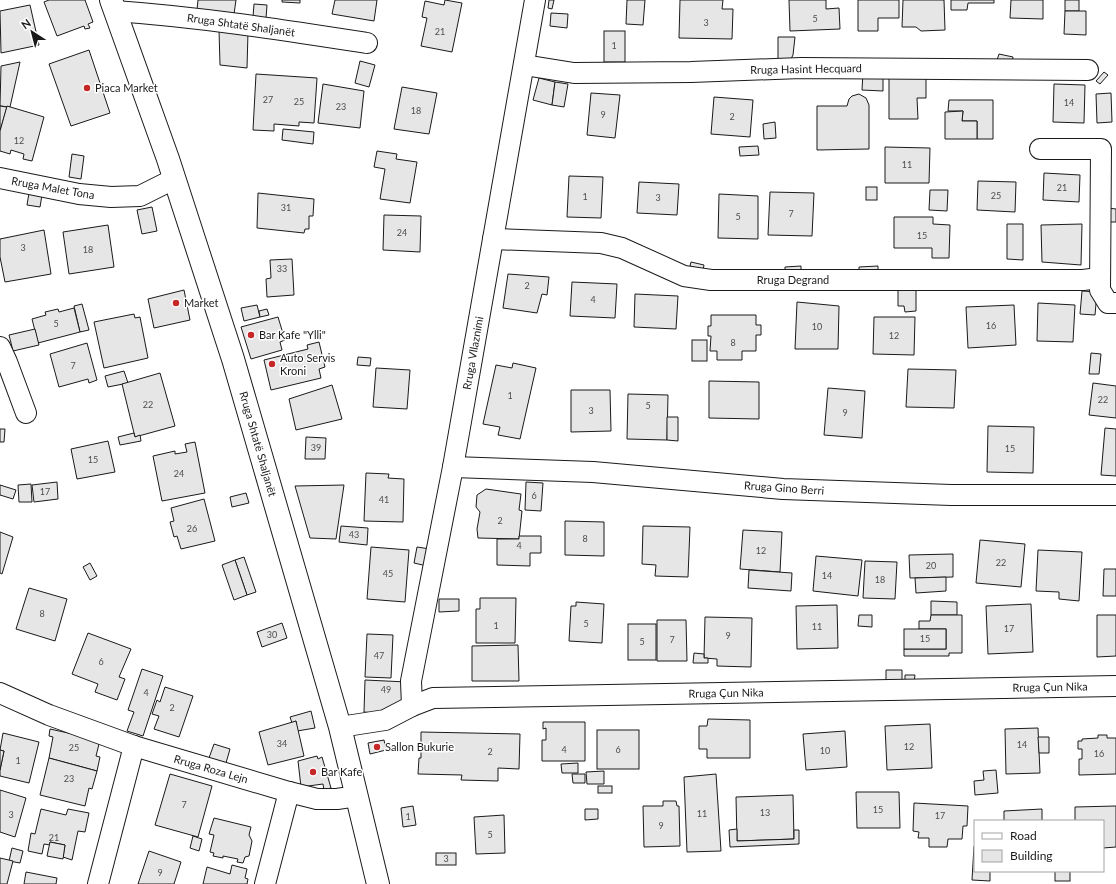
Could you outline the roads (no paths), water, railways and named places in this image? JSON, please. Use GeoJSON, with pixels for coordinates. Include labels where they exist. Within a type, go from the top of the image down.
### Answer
{"type":"FeatureCollection","features":[{"type":"Feature","properties":{"kind":"main road","name":"Rruga Shtatë Shaljanët"},"geometry":{"type":"LineString","coordinates":[[113,6],[174,179],[233,359],[340,727],[378,884]]}},
{"type":"Feature","properties":{"kind":"street","name":"Rruga Vllaznimi"},"geometry":{"type":"LineString","coordinates":[[412,706],[411,681],[453,467],[535,0]]}},
{"type":"Feature","properties":{"kind":"street","name":"Rruga Shtatë Shaljanët"},"geometry":{"type":"LineString","coordinates":[[113,6],[148,13],[228,22],[367,43]]}},
{"type":"Feature","properties":{"kind":"street","name":"Rruga Hasint Hecquard"},"geometry":{"type":"LineString","coordinates":[[524,65],[574,73],[691,72],[801,68],[1088,70]]}},
{"type":"Feature","properties":{"kind":"street"},"geometry":{"type":"LineString","coordinates":[[1040,149],[1101,149],[1100,290],[1108,302],[1116,303]]}},
{"type":"Feature","properties":{"kind":"street","name":"Rruga Malet Tona"},"geometry":{"type":"LineString","coordinates":[[0,178],[79,194],[110,197],[140,196],[174,179]]}},
{"type":"Feature","properties":{"kind":"street","name":"Rruga Degrand"},"geometry":{"type":"LineString","coordinates":[[493,238],[601,243],[622,248],[684,276],[711,280],[1068,280],[1099,278]]}},
{"type":"Feature","properties":{"kind":"street"},"geometry":{"type":"LineString","coordinates":[[0,347],[26,413]]}},
{"type":"Feature","properties":{"kind":"street","name":"Rruga Gino Berri"},"geometry":{"type":"LineString","coordinates":[[453,467],[592,472],[783,490],[951,495],[1116,495]]}},
{"type":"Feature","properties":{"kind":"street","name":"Rruga Çun Nika"},"geometry":{"type":"LineString","coordinates":[[340,727],[385,720],[412,706],[433,698],[1116,686]]}},
{"type":"Feature","properties":{"kind":"street","name":"Rruga Roza Lejn"},"geometry":{"type":"LineString","coordinates":[[0,693],[49,715],[134,746],[289,792],[317,799],[337,799],[357,796]]}},
{"type":"Feature","properties":{"kind":"street"},"geometry":{"type":"LineString","coordinates":[[98,884],[134,746]]}},
{"type":"Feature","properties":{"kind":"street"},"geometry":{"type":"LineString","coordinates":[[265,884],[289,792]]}},
{"type":"Feature","properties":{"kind":"place","name":"Piaca Market"},"geometry":{"type":"Point","coordinates":[87,88]}},
{"type":"Feature","properties":{"kind":"place","name":"Market"},"geometry":{"type":"Point","coordinates":[176,303]}},
{"type":"Feature","properties":{"kind":"place","name":"Bar Kafe \"Ylli\""},"geometry":{"type":"Point","coordinates":[251,335]}},
{"type":"Feature","properties":{"kind":"place","name":"Auto Servis Kroni"},"geometry":{"type":"Point","coordinates":[272,364]}},
{"type":"Feature","properties":{"kind":"place","name":"Sallon Bukurie"},"geometry":{"type":"Point","coordinates":[377,747]}},
{"type":"Feature","properties":{"kind":"place","name":"Bar Kafe"},"geometry":{"type":"Point","coordinates":[313,772]}}]}
